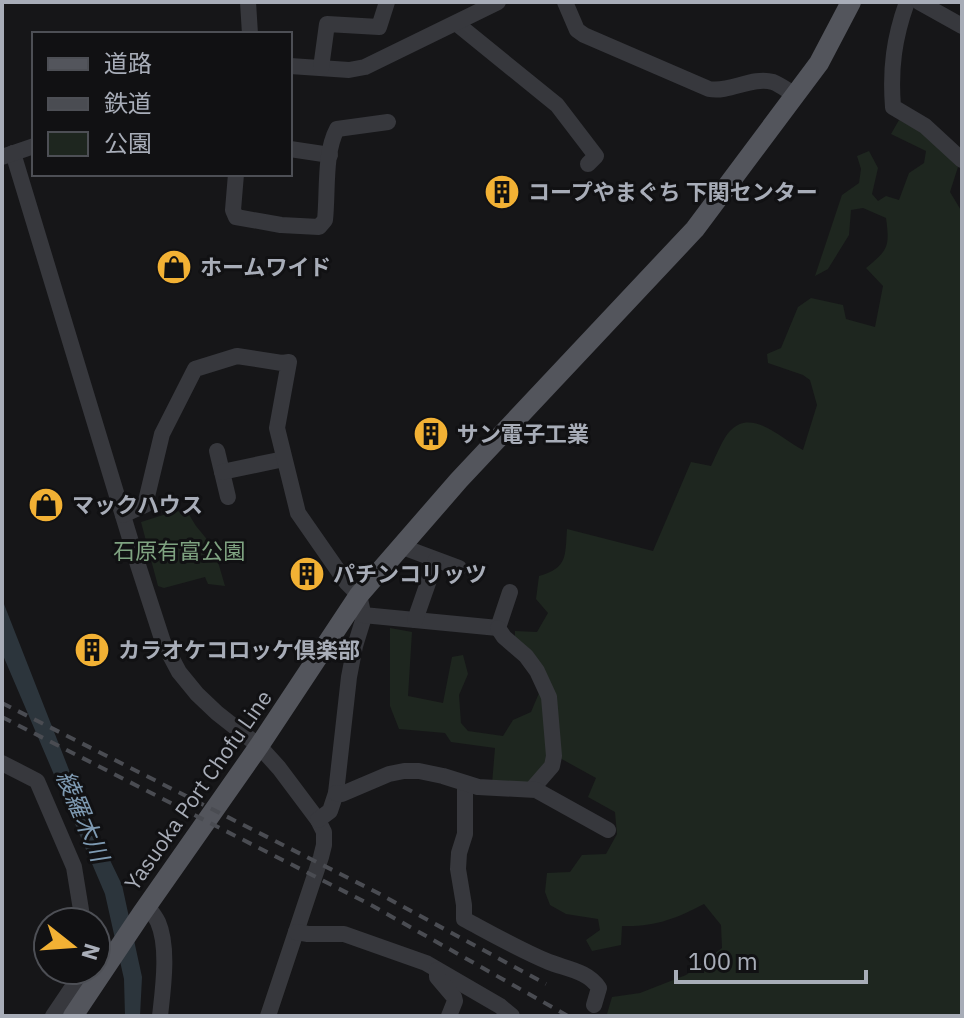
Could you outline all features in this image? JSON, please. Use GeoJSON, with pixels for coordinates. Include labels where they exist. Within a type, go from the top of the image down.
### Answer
{"type":"FeatureCollection","features":[{"type":"Feature","properties":{"kind":"main road","name":"Yasuoka Port Chofu Line"},"geometry":{"type":"LineString","coordinates":[[112,950],[145,910],[400,546],[695,229],[819,63],[851,2]]}},
{"type":"Feature","properties":{"kind":"main road","name":"Yasuoka Port Chofu Line"},"geometry":{"type":"LineString","coordinates":[[73,1016],[86,986]]}},
{"type":"Feature","properties":{"kind":"street"},"geometry":{"type":"LineString","coordinates":[[321,68],[327,24],[379,27],[387,2]]}},
{"type":"Feature","properties":{"kind":"street"},"geometry":{"type":"LineString","coordinates":[[292,66],[349,70],[365,67],[498,2]]}},
{"type":"Feature","properties":{"kind":"street"},"geometry":{"type":"LineString","coordinates":[[565,2],[577,30],[584,35],[709,89],[770,81],[795,95]]}},
{"type":"Feature","properties":{"kind":"street"},"geometry":{"type":"LineString","coordinates":[[907,2],[894,45],[893,107],[925,126],[962,160]]}},
{"type":"Feature","properties":{"kind":"street"},"geometry":{"type":"LineString","coordinates":[[919,2],[962,26]]}},
{"type":"Feature","properties":{"kind":"street"},"geometry":{"type":"LineString","coordinates":[[250,32],[252,4]]}},
{"type":"Feature","properties":{"kind":"street"},"geometry":{"type":"LineString","coordinates":[[456,23],[557,105],[596,156],[588,164]]}},
{"type":"Feature","properties":{"kind":"street"},"geometry":{"type":"LineString","coordinates":[[236,176],[233,210],[236,217],[281,225],[319,227],[325,220],[330,155],[337,129],[388,122]]}},
{"type":"Feature","properties":{"kind":"street"},"geometry":{"type":"LineString","coordinates":[[32,147],[8,155],[163,642],[179,672],[207,703],[259,746],[279,768],[324,832],[324,845],[268,1016]]}},
{"type":"Feature","properties":{"kind":"street"},"geometry":{"type":"LineString","coordinates":[[292,149],[330,155]]}},
{"type":"Feature","properties":{"kind":"street"},"geometry":{"type":"LineString","coordinates":[[123,515],[145,505],[162,434],[195,369],[237,356],[289,362],[277,428],[298,513],[361,605],[415,620],[498,628]]}},
{"type":"Feature","properties":{"kind":"street"},"geometry":{"type":"LineString","coordinates":[[217,451],[228,497]]}},
{"type":"Feature","properties":{"kind":"street"},"geometry":{"type":"LineString","coordinates":[[222,472],[284,459]]}},
{"type":"Feature","properties":{"kind":"street"},"geometry":{"type":"LineString","coordinates":[[400,546],[459,568]]}},
{"type":"Feature","properties":{"kind":"street"},"geometry":{"type":"LineString","coordinates":[[415,620],[436,560]]}},
{"type":"Feature","properties":{"kind":"street"},"geometry":{"type":"LineString","coordinates":[[498,628],[510,592]]}},
{"type":"Feature","properties":{"kind":"street"},"geometry":{"type":"LineString","coordinates":[[318,820],[330,811],[336,793],[349,677],[361,605]]}},
{"type":"Feature","properties":{"kind":"street"},"geometry":{"type":"LineString","coordinates":[[498,628],[526,656],[549,697],[554,756],[552,766],[532,789]]}},
{"type":"Feature","properties":{"kind":"street"},"geometry":{"type":"LineString","coordinates":[[2,763],[37,781],[74,867],[80,906]]}},
{"type":"Feature","properties":{"kind":"street"},"geometry":{"type":"LineString","coordinates":[[336,793],[342,794],[389,774],[419,771],[478,787],[532,789],[608,830]]}},
{"type":"Feature","properties":{"kind":"street"},"geometry":{"type":"LineString","coordinates":[[465,784],[465,834],[458,869],[464,919],[594,981],[599,988],[594,1005]]}},
{"type":"Feature","properties":{"kind":"street"},"geometry":{"type":"LineString","coordinates":[[145,910],[157,918],[161,930],[164,956],[160,1016]]}},
{"type":"Feature","properties":{"kind":"street"},"geometry":{"type":"LineString","coordinates":[[296,932],[344,934],[426,963],[512,1016]]}},
{"type":"Feature","properties":{"kind":"street"},"geometry":{"type":"LineString","coordinates":[[437,969],[437,977],[454,997],[449,1016]]}},
{"type":"Feature","properties":{"kind":"street"},"geometry":{"type":"LineString","coordinates":[[53,1016],[81,986]]}},
{"type":"Feature","properties":{"kind":"green space"},"geometry":{"type":"Polygon","coordinates":[[[899,120],[926,134],[958,167],[950,192],[962,212],[962,1016],[611,1016],[607,1014],[612,997],[640,993],[686,975],[722,948],[721,925],[704,904],[664,921],[622,926],[621,945],[592,951],[586,940],[600,930],[598,919],[566,914],[550,905],[545,892],[547,873],[570,872],[582,855],[606,854],[617,834],[615,812],[588,797],[596,778],[558,757],[529,785],[492,784],[495,748],[451,742],[445,733],[399,729],[390,706],[390,628],[412,632],[408,696],[443,703],[452,657],[463,655],[468,674],[459,695],[461,723],[468,731],[503,736],[513,720],[531,712],[542,686],[515,644],[515,631],[537,632],[548,613],[536,599],[539,576],[555,569],[563,560],[567,529],[653,551],[691,462],[711,466],[730,431],[748,422],[757,424],[803,450],[817,405],[810,380],[768,363],[767,354],[781,348],[798,307],[811,298],[843,305],[846,319],[875,327],[883,286],[866,268],[886,247],[886,218],[863,208],[851,210],[849,235],[828,269],[815,276],[842,195],[859,183],[861,169],[857,156],[869,151],[878,168],[872,194],[878,201],[886,196],[899,200],[909,173],[924,163],[926,151],[891,134],[899,120]]]}},
{"type":"Feature","properties":{"kind":"green space","name":"石原有富公園"},"geometry":{"type":"Polygon","coordinates":[[[176,511],[188,513],[214,548],[225,586],[208,584],[205,577],[164,588],[158,586],[141,522],[176,511]]]}},
{"type":"Feature","properties":{"kind":"water","name":"綾羅木川"},"geometry":{"type":"Polygon","coordinates":[[[2,599],[80,798],[122,885],[142,977],[140,1016],[125,1016],[124,979],[112,925],[112,906],[108,906],[2,653],[2,599]]]}},
{"type":"Feature","properties":{"kind":"railway"},"geometry":{"type":"LineString","coordinates":[[2,703],[376,892],[546,984]]}},
{"type":"Feature","properties":{"kind":"railway"},"geometry":{"type":"LineString","coordinates":[[2,717],[371,905],[568,1016]]}},
{"type":"Feature","properties":{"kind":"place","name":"コープやまぐち 下関センター"},"geometry":{"type":"Point","coordinates":[502,192]}},
{"type":"Feature","properties":{"kind":"place","name":"ホームワイド"},"geometry":{"type":"Point","coordinates":[174,267]}},
{"type":"Feature","properties":{"kind":"place","name":"サン電子工業"},"geometry":{"type":"Point","coordinates":[431,434]}},
{"type":"Feature","properties":{"kind":"place","name":"マックハウス"},"geometry":{"type":"Point","coordinates":[46,505]}},
{"type":"Feature","properties":{"kind":"place","name":"パチンコリッツ"},"geometry":{"type":"Point","coordinates":[307,574]}},
{"type":"Feature","properties":{"kind":"place","name":"カラオケコロッケ倶楽部"},"geometry":{"type":"Point","coordinates":[92,650]}}]}
